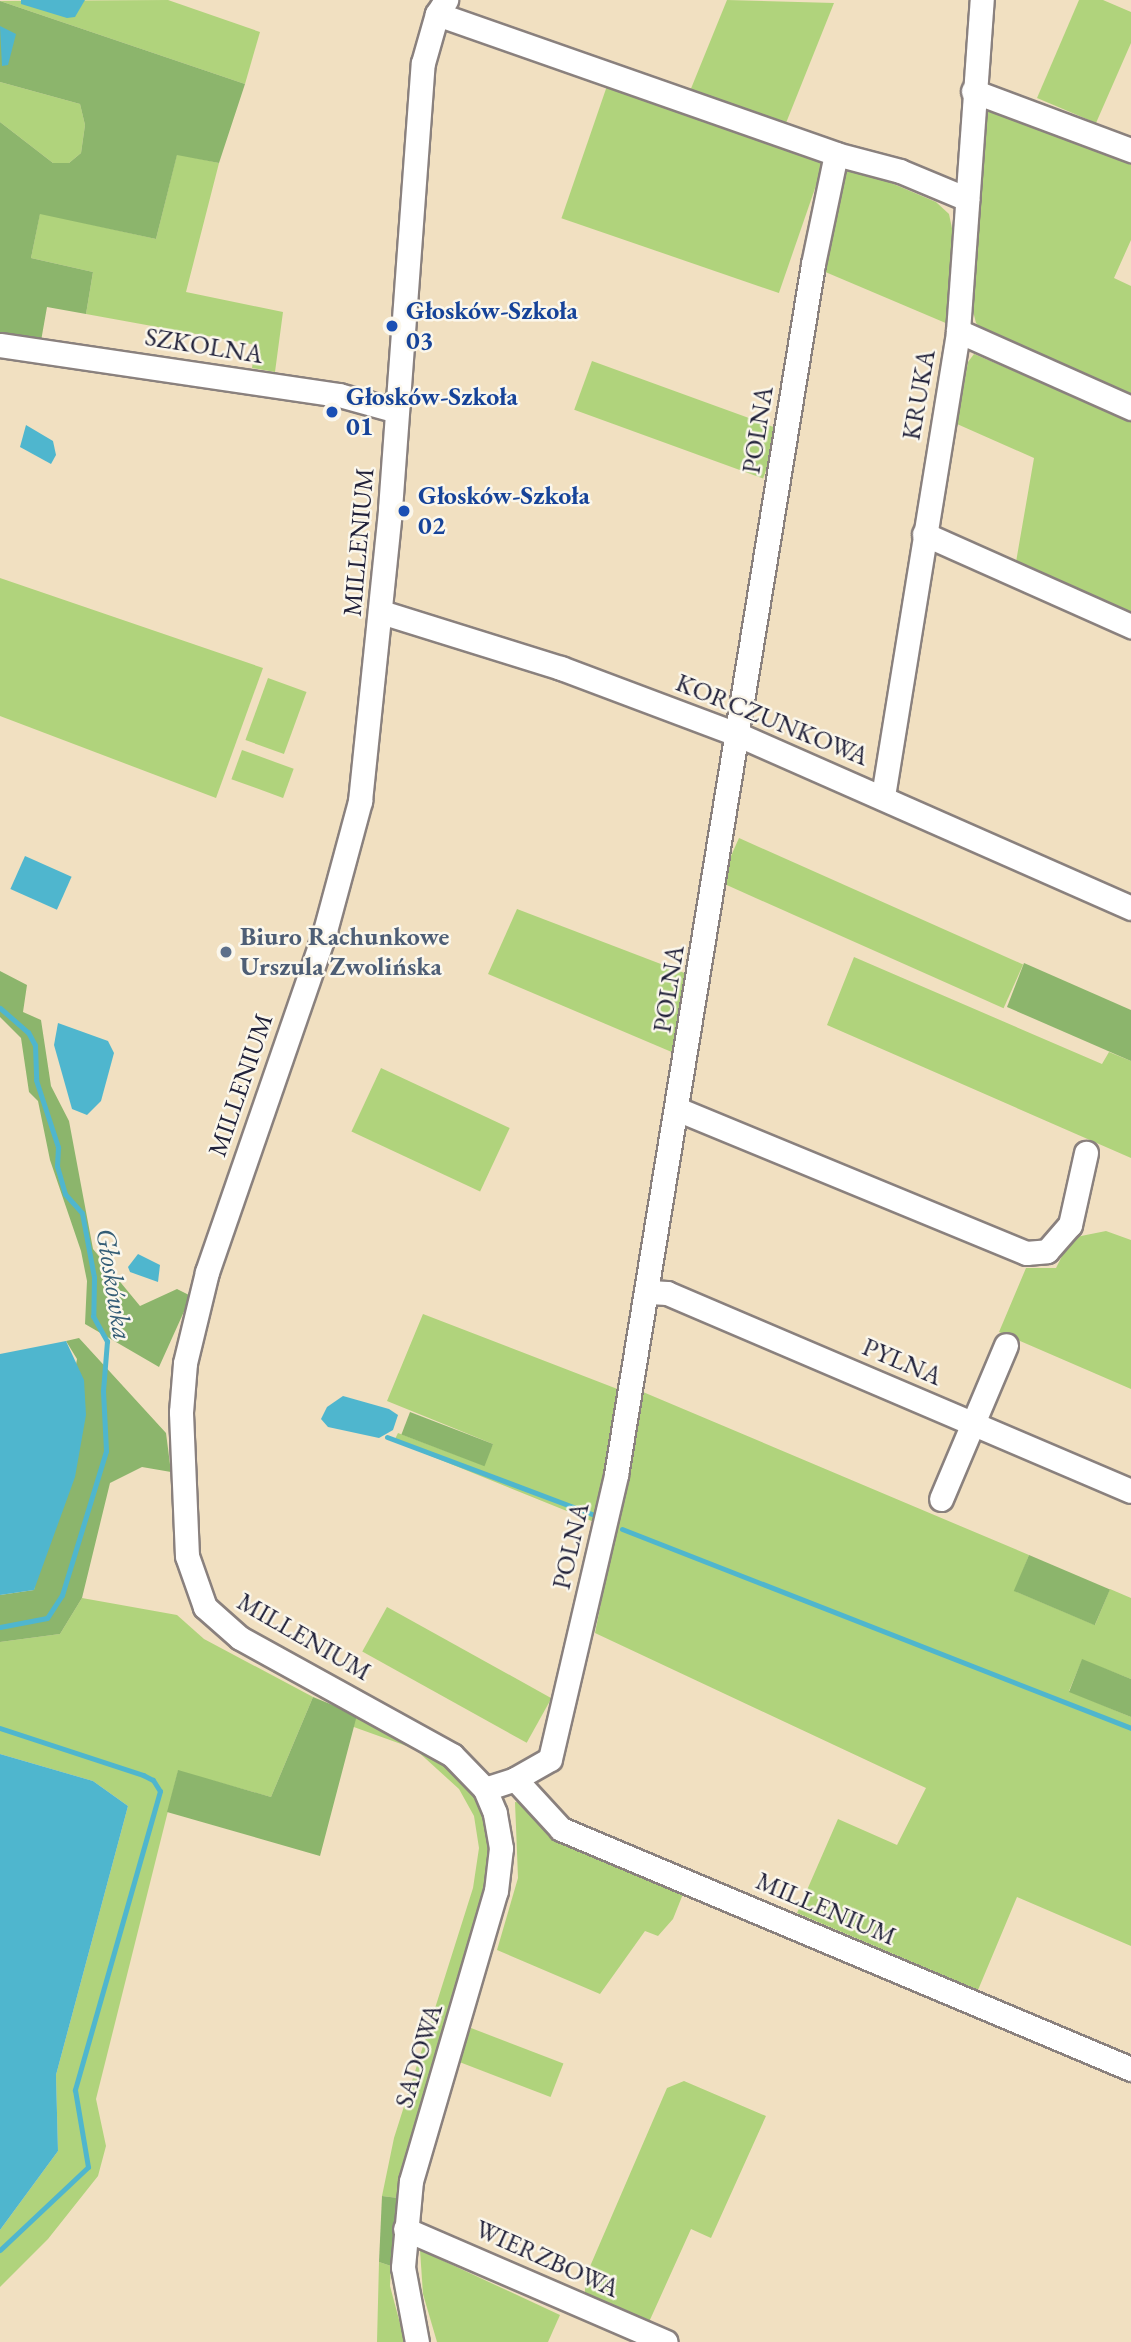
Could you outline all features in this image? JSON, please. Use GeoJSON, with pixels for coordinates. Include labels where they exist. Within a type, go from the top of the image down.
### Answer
{"type":"FeatureCollection","features":[{"type":"Feature","properties":{"kind":"street","name":"KRUKA"},"geometry":{"type":"LineString","coordinates":[[883,796],[958,331],[973,91],[982,0]]}},
{"type":"Feature","properties":{"kind":"street"},"geometry":{"type":"LineString","coordinates":[[441,7],[836,154],[900,171],[967,199]]}},
{"type":"Feature","properties":{"kind":"street","name":"MILLENIUM"},"geometry":{"type":"LineString","coordinates":[[441,7],[423,63],[381,612],[367,756],[352,841],[325,931],[227,1209],[189,1342],[181,1412],[184,1538],[195,1588],[221,1623],[441,1748],[485,1789]]}},
{"type":"Feature","properties":{"kind":"street"},"geometry":{"type":"LineString","coordinates":[[973,91],[1131,150]]}},
{"type":"Feature","properties":{"kind":"street","name":"POLNA"},"geometry":{"type":"LineString","coordinates":[[485,1789],[514,1779],[550,1759],[616,1475],[649,1292],[813,264],[836,154]]}},
{"type":"Feature","properties":{"kind":"street"},"geometry":{"type":"LineString","coordinates":[[958,331],[1131,408]]}},
{"type":"Feature","properties":{"kind":"street","name":"SZKOLNA"},"geometry":{"type":"LineString","coordinates":[[0,345],[339,395],[397,411]]}},
{"type":"Feature","properties":{"kind":"street"},"geometry":{"type":"LineString","coordinates":[[924,534],[1131,626]]}},
{"type":"Feature","properties":{"kind":"street","name":"KORCZUNKOWA"},"geometry":{"type":"LineString","coordinates":[[381,612],[561,668],[738,735],[883,796],[1131,908]]}},
{"type":"Feature","properties":{"kind":"street"},"geometry":{"type":"LineString","coordinates":[[677,1109],[1016,1250],[1047,1251],[1070,1226],[1086,1153]]}},
{"type":"Feature","properties":{"kind":"street","name":"PYLNA"},"geometry":{"type":"LineString","coordinates":[[649,1292],[667,1293],[1131,1491]]}},
{"type":"Feature","properties":{"kind":"street"},"geometry":{"type":"LineString","coordinates":[[941,1499],[1006,1346]]}},
{"type":"Feature","properties":{"kind":"street","name":"MILLENIUM"},"geometry":{"type":"LineString","coordinates":[[514,1779],[561,1829],[1131,2069]]}},
{"type":"Feature","properties":{"kind":"street","name":"SADOWA"},"geometry":{"type":"LineString","coordinates":[[417,2342],[405,2283],[405,2229],[415,2167],[496,1891],[499,1835],[485,1789]]}},
{"type":"Feature","properties":{"kind":"street","name":"WIERZBOWA"},"geometry":{"type":"LineString","coordinates":[[405,2229],[666,2342]]}},
{"type":"Feature","properties":{"kind":"green space"},"geometry":{"type":"Polygon","coordinates":[[[168,0],[260,32],[245,84],[0,1],[168,0]]]}},
{"type":"Feature","properties":{"kind":"green space"},"geometry":{"type":"Polygon","coordinates":[[[727,0],[834,3],[786,123],[690,91],[727,0]]]}},
{"type":"Feature","properties":{"kind":"green space"},"geometry":{"type":"Polygon","coordinates":[[[1079,0],[1103,0],[1131,12],[1131,43],[1096,123],[1037,98],[1079,0]]]}},
{"type":"Feature","properties":{"kind":"green space"},"geometry":{"type":"Polygon","coordinates":[[[0,1],[245,84],[219,163],[177,155],[156,239],[40,214],[31,258],[93,272],[86,314],[47,307],[41,341],[0,334],[0,122],[53,163],[69,163],[81,153],[85,125],[80,104],[0,82],[0,1]]]}},
{"type":"Feature","properties":{"kind":"green space"},"geometry":{"type":"Polygon","coordinates":[[[0,82],[80,104],[85,125],[81,153],[69,163],[53,163],[0,122],[0,82]]]}},
{"type":"Feature","properties":{"kind":"green space"},"geometry":{"type":"Polygon","coordinates":[[[608,83],[825,158],[779,293],[561,218],[608,83]]]}},
{"type":"Feature","properties":{"kind":"green space"},"geometry":{"type":"Polygon","coordinates":[[[984,101],[1131,159],[1131,240],[1114,278],[1131,286],[1131,399],[986,334],[976,323],[971,303],[984,101]]]}},
{"type":"Feature","properties":{"kind":"green space"},"geometry":{"type":"Polygon","coordinates":[[[177,154],[219,163],[186,292],[283,312],[275,372],[252,368],[255,347],[251,344],[86,314],[93,272],[31,258],[40,213],[156,239],[177,154]]]}},
{"type":"Feature","properties":{"kind":"green space"},"geometry":{"type":"Polygon","coordinates":[[[851,166],[936,202],[949,214],[954,238],[948,324],[823,271],[843,168],[851,166]]]}},
{"type":"Feature","properties":{"kind":"green space"},"geometry":{"type":"Polygon","coordinates":[[[974,354],[1131,421],[1131,614],[1016,562],[1034,458],[957,424],[968,362],[974,354]]]}},
{"type":"Feature","properties":{"kind":"green space"},"geometry":{"type":"Polygon","coordinates":[[[592,361],[781,430],[763,479],[574,410],[592,361]]]}},
{"type":"Feature","properties":{"kind":"green space"},"geometry":{"type":"Polygon","coordinates":[[[0,578],[263,668],[216,798],[0,716],[0,578]]]}},
{"type":"Feature","properties":{"kind":"green space"},"geometry":{"type":"Polygon","coordinates":[[[268,678],[307,692],[284,754],[245,740],[268,678]]]}},
{"type":"Feature","properties":{"kind":"green space"},"geometry":{"type":"Polygon","coordinates":[[[242,750],[294,769],[283,798],[231,779],[242,750]]]}},
{"type":"Feature","properties":{"kind":"green space"},"geometry":{"type":"Polygon","coordinates":[[[739,838],[1023,964],[1004,1008],[719,882],[739,838]]]}},
{"type":"Feature","properties":{"kind":"green space"},"geometry":{"type":"Polygon","coordinates":[[[517,909],[687,974],[674,1053],[488,974],[517,909]]]}},
{"type":"Feature","properties":{"kind":"green space"},"geometry":{"type":"Polygon","coordinates":[[[854,957],[1102,1064],[1109,1052],[1131,1061],[1131,1158],[827,1025],[854,957]]]}},
{"type":"Feature","properties":{"kind":"green space"},"geometry":{"type":"Polygon","coordinates":[[[1024,963],[1131,1010],[1131,1061],[1007,1007],[1024,963]]]}},
{"type":"Feature","properties":{"kind":"green space"},"geometry":{"type":"Polygon","coordinates":[[[0,971],[27,985],[23,1012],[41,1020],[51,1086],[69,1121],[93,1249],[140,1306],[177,1289],[191,1296],[159,1367],[85,1324],[87,1281],[81,1251],[50,1160],[38,1101],[29,1092],[21,1038],[0,1017],[0,971]]]}},
{"type":"Feature","properties":{"kind":"green space"},"geometry":{"type":"Polygon","coordinates":[[[381,1068],[510,1128],[480,1191],[351,1131],[381,1068]]]}},
{"type":"Feature","properties":{"kind":"green space"},"geometry":{"type":"Polygon","coordinates":[[[1106,1231],[1131,1240],[1131,1389],[999,1332],[1026,1268],[1056,1268],[1071,1238],[1106,1231]]]}},
{"type":"Feature","properties":{"kind":"green space"},"geometry":{"type":"Polygon","coordinates":[[[423,1314],[620,1390],[599,1524],[394,1441],[398,1433],[483,1465],[493,1444],[387,1401],[423,1314]]]}},
{"type":"Feature","properties":{"kind":"green space"},"geometry":{"type":"Polygon","coordinates":[[[79,1338],[166,1433],[171,1472],[142,1467],[110,1483],[82,1598],[60,1634],[0,1642],[0,1595],[34,1590],[77,1359],[66,1341],[79,1338]]]}},
{"type":"Feature","properties":{"kind":"green space"},"geometry":{"type":"Polygon","coordinates":[[[643,1392],[1029,1555],[1015,1591],[1095,1625],[1110,1589],[1131,1598],[1131,1679],[1082,1660],[1069,1691],[1131,1717],[1131,1946],[1017,1897],[978,1990],[797,1913],[838,1819],[897,1845],[926,1788],[595,1633],[643,1392]]]}},
{"type":"Feature","properties":{"kind":"green space"},"geometry":{"type":"Polygon","coordinates":[[[410,1412],[493,1444],[484,1466],[401,1434],[410,1412]]]}},
{"type":"Feature","properties":{"kind":"green space"},"geometry":{"type":"Polygon","coordinates":[[[1029,1555],[1110,1589],[1095,1625],[1014,1591],[1029,1555]]]}},
{"type":"Feature","properties":{"kind":"green space"},"geometry":{"type":"Polygon","coordinates":[[[82,1598],[177,1615],[204,1639],[313,1697],[271,1797],[178,1771],[96,2099],[106,2146],[98,2176],[48,2239],[0,2287],[0,2230],[58,2151],[56,2075],[128,1806],[93,1781],[0,1754],[0,1642],[60,1634],[82,1598]]]}},
{"type":"Feature","properties":{"kind":"green space"},"geometry":{"type":"Polygon","coordinates":[[[387,1607],[551,1698],[527,1743],[362,1652],[387,1607]]]}},
{"type":"Feature","properties":{"kind":"green space"},"geometry":{"type":"Polygon","coordinates":[[[1082,1659],[1131,1679],[1131,1717],[1069,1692],[1082,1659]]]}},
{"type":"Feature","properties":{"kind":"green space"},"geometry":{"type":"Polygon","coordinates":[[[313,1697],[357,1715],[320,1856],[167,1812],[178,1770],[271,1797],[313,1697]]]}},
{"type":"Feature","properties":{"kind":"green space"},"geometry":{"type":"Polygon","coordinates":[[[357,1715],[447,1763],[472,1790],[487,1818],[493,1849],[490,1878],[398,2198],[382,2196],[394,2138],[473,1888],[479,1848],[474,1816],[459,1789],[415,1749],[351,1726],[357,1715]]]}},
{"type":"Feature","properties":{"kind":"green space"},"geometry":{"type":"Polygon","coordinates":[[[515,1802],[526,1803],[685,1889],[673,1919],[658,1936],[645,1931],[600,1994],[497,1950],[518,1878],[515,1802]]]}},
{"type":"Feature","properties":{"kind":"green space"},"geometry":{"type":"Polygon","coordinates":[[[471,2028],[563,2063],[551,2097],[458,2062],[471,2028]]]}},
{"type":"Feature","properties":{"kind":"green space"},"geometry":{"type":"Polygon","coordinates":[[[684,2081],[766,2116],[711,2238],[691,2229],[649,2322],[585,2293],[585,2278],[667,2088],[684,2081]]]}},
{"type":"Feature","properties":{"kind":"green space"},"geometry":{"type":"Polygon","coordinates":[[[382,2196],[398,2198],[391,2266],[379,2262],[382,2196]]]}},
{"type":"Feature","properties":{"kind":"green space"},"geometry":{"type":"Polygon","coordinates":[[[420,2250],[560,2315],[548,2342],[437,2342],[423,2294],[420,2250]]]}},
{"type":"Feature","properties":{"kind":"green space"},"geometry":{"type":"Polygon","coordinates":[[[379,2262],[391,2266],[390,2286],[405,2342],[377,2342],[379,2262]]]}},
{"type":"Feature","properties":{"kind":"water"},"geometry":{"type":"Polygon","coordinates":[[[21,0],[85,0],[75,17],[67,18],[21,4],[21,0]]]}},
{"type":"Feature","properties":{"kind":"water"},"geometry":{"type":"Polygon","coordinates":[[[0,26],[16,34],[8,65],[2,66],[0,26]]]}},
{"type":"Feature","properties":{"kind":"water"},"geometry":{"type":"Polygon","coordinates":[[[26,425],[53,441],[56,455],[51,464],[20,447],[26,425]]]}},
{"type":"Feature","properties":{"kind":"water"},"geometry":{"type":"Polygon","coordinates":[[[25,856],[72,877],[57,910],[10,889],[25,856]]]}},
{"type":"Feature","properties":{"kind":"water"},"geometry":{"type":"Polygon","coordinates":[[[58,1023],[108,1041],[114,1053],[101,1101],[87,1115],[72,1109],[54,1045],[58,1023]]]}},
{"type":"Feature","properties":{"kind":"water"},"geometry":{"type":"Polygon","coordinates":[[[138,1254],[160,1265],[158,1282],[130,1272],[128,1267],[138,1254]]]}},
{"type":"Feature","properties":{"kind":"water"},"geometry":{"type":"Polygon","coordinates":[[[66,1341],[84,1380],[86,1415],[75,1477],[34,1590],[0,1595],[0,1354],[66,1341]]]}},
{"type":"Feature","properties":{"kind":"water"},"geometry":{"type":"Polygon","coordinates":[[[343,1396],[389,1409],[398,1415],[393,1430],[379,1438],[328,1427],[321,1419],[327,1407],[343,1396]]]}},
{"type":"Feature","properties":{"kind":"water"},"geometry":{"type":"Polygon","coordinates":[[[0,1754],[93,1781],[128,1806],[56,2075],[58,2151],[0,2230],[0,1754]]]}},
{"type":"Feature","properties":{"kind":"waterway","name":"Głoskówka"},"geometry":{"type":"LineString","coordinates":[[0,1008],[28,1032],[35,1045],[36,1080],[58,1147],[57,1166],[65,1194],[82,1213],[94,1277],[93,1316],[107,1341],[103,1391],[106,1451],[62,1595],[47,1618],[0,1627]]}},
{"type":"Feature","properties":{"kind":"waterway"},"geometry":{"type":"LineString","coordinates":[[387,1437],[594,1515]]}},
{"type":"Feature","properties":{"kind":"waterway"},"geometry":{"type":"LineString","coordinates":[[622,1529],[1131,1728]]}},
{"type":"Feature","properties":{"kind":"waterway"},"geometry":{"type":"LineString","coordinates":[[0,1728],[143,1775],[153,1780],[160,1791],[75,2090],[88,2167],[0,2250]]}},
{"type":"Feature","properties":{"kind":"place","name":"Głosków-Szkoła 03"},"geometry":{"type":"Point","coordinates":[392,326]}},
{"type":"Feature","properties":{"kind":"place","name":"Głosków-Szkoła 01"},"geometry":{"type":"Point","coordinates":[332,412]}},
{"type":"Feature","properties":{"kind":"place","name":"Głosków-Szkoła 02"},"geometry":{"type":"Point","coordinates":[404,511]}},
{"type":"Feature","properties":{"kind":"place","name":"Biuro Rachunkowe Urszula Zwolińska"},"geometry":{"type":"Point","coordinates":[226,952]}}]}
